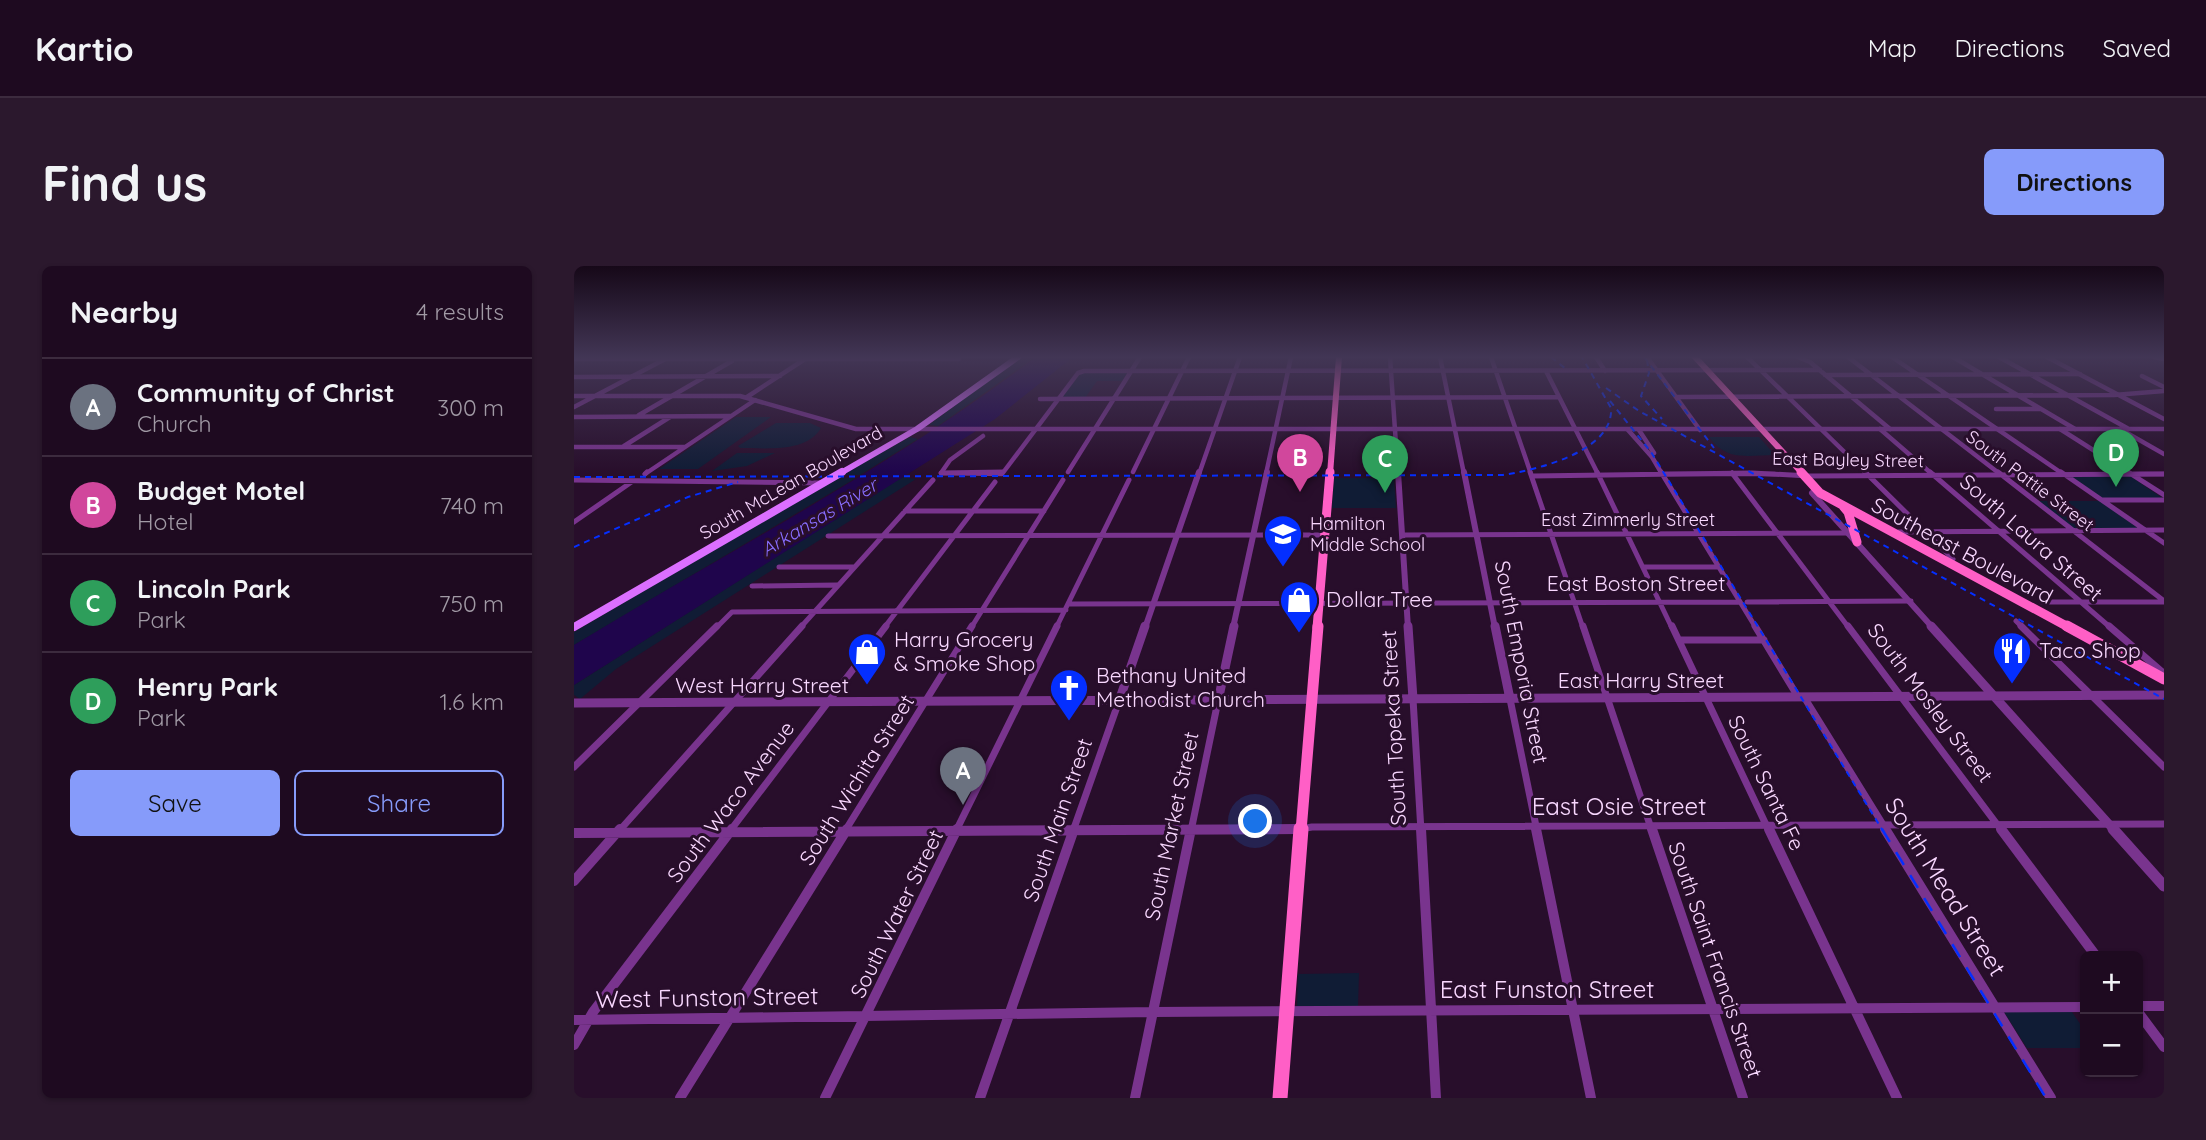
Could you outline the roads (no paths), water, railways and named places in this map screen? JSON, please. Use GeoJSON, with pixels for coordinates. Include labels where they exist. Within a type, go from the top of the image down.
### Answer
{"type":"FeatureCollection","features":[{"type":"Feature","properties":{"kind":"main road","name":"South McLean Boulevard"},"geometry":{"type":"LineString","coordinates":[[574,627],[918,429],[964,396]]}},
{"type":"Feature","properties":{"kind":"main road","name":"Southeast Boulevard"},"geometry":{"type":"LineString","coordinates":[[1729,397],[1812,493],[1849,516],[2160,676]]}},
{"type":"Feature","properties":{"kind":"main road"},"geometry":{"type":"LineString","coordinates":[[1280,1098],[1335,398]]}},
{"type":"Feature","properties":{"kind":"main road","name":"Southeast Boulevard"},"geometry":{"type":"LineString","coordinates":[[1799,475],[1820,493],[1843,506],[2160,676]]}},
{"type":"Feature","properties":{"kind":"main road"},"geometry":{"type":"LineString","coordinates":[[1843,506],[1849,516],[1850,533],[1857,542]]}},
{"type":"Feature","properties":{"kind":"main road"},"geometry":{"type":"LineString","coordinates":[[2160,676],[2164,686]]}},
{"type":"Feature","properties":{"kind":"street"},"geometry":{"type":"LineString","coordinates":[[574,396],[747,397],[850,428],[1035,431],[2164,428]]}},
{"type":"Feature","properties":{"kind":"street"},"geometry":{"type":"LineString","coordinates":[[575,406],[594,396]]}},
{"type":"Feature","properties":{"kind":"street"},"geometry":{"type":"LineString","coordinates":[[637,417],[672,396]]}},
{"type":"Feature","properties":{"kind":"street","name":"South Water Street"},"geometry":{"type":"LineString","coordinates":[[825,1098],[1171,396]]}},
{"type":"Feature","properties":{"kind":"street","name":"South Main Street"},"geometry":{"type":"LineString","coordinates":[[980,1098],[1227,396]]}},
{"type":"Feature","properties":{"kind":"street"},"geometry":{"type":"LineString","coordinates":[[1788,396],[1953,559]]}},
{"type":"Feature","properties":{"kind":"street"},"geometry":{"type":"LineString","coordinates":[[1851,396],[1890,429]]}},
{"type":"Feature","properties":{"kind":"street","name":"South Pattie Street"},"geometry":{"type":"LineString","coordinates":[[1900,396],[2164,602]]}},
{"type":"Feature","properties":{"kind":"street"},"geometry":{"type":"LineString","coordinates":[[1949,396],[2164,543]]}},
{"type":"Feature","properties":{"kind":"street"},"geometry":{"type":"LineString","coordinates":[[2022,396],[2075,429]]}},
{"type":"Feature","properties":{"kind":"street"},"geometry":{"type":"LineString","coordinates":[[2070,396],[2127,428]]}},
{"type":"Feature","properties":{"kind":"street"},"geometry":{"type":"LineString","coordinates":[[1677,397],[2078,396]]}},
{"type":"Feature","properties":{"kind":"street"},"geometry":{"type":"LineString","coordinates":[[2120,396],[2164,419]]}},
{"type":"Feature","properties":{"kind":"street","name":"South Emporia Street"},"geometry":{"type":"LineString","coordinates":[[1448,397],[1591,1098]]}},
{"type":"Feature","properties":{"kind":"street","name":"South Saint Francis Street"},"geometry":{"type":"LineString","coordinates":[[1505,397],[1743,1098]]}},
{"type":"Feature","properties":{"kind":"street"},"geometry":{"type":"LineString","coordinates":[[1040,399],[1559,397]]}},
{"type":"Feature","properties":{"kind":"street","name":"South Santa Fe"},"geometry":{"type":"LineString","coordinates":[[1559,397],[1679,640],[1897,1098]]}},
{"type":"Feature","properties":{"kind":"street"},"geometry":{"type":"LineString","coordinates":[[1677,397],[1700,430]]}},
{"type":"Feature","properties":{"kind":"street"},"geometry":{"type":"LineString","coordinates":[[983,436],[950,460],[941,473],[1002,474],[1059,398]]}},
{"type":"Feature","properties":{"kind":"street","name":"South Wichita Street"},"geometry":{"type":"LineString","coordinates":[[680,1098],[1114,398]]}},
{"type":"Feature","properties":{"kind":"street","name":"South Market Street"},"geometry":{"type":"LineString","coordinates":[[1135,1098],[1282,398]]}},
{"type":"Feature","properties":{"kind":"street","name":"South Topeka Street"},"geometry":{"type":"LineString","coordinates":[[1392,398],[1436,1098]]}},
{"type":"Feature","properties":{"kind":"street"},"geometry":{"type":"LineString","coordinates":[[645,474],[755,400]]}},
{"type":"Feature","properties":{"kind":"street"},"geometry":{"type":"LineString","coordinates":[[1996,409],[2044,409]]}},
{"type":"Feature","properties":{"kind":"street"},"geometry":{"type":"LineString","coordinates":[[622,447],[671,416]]}},
{"type":"Feature","properties":{"kind":"street"},"geometry":{"type":"LineString","coordinates":[[574,417],[730,416]]}},
{"type":"Feature","properties":{"kind":"street"},"geometry":{"type":"LineString","coordinates":[[2120,428],[2164,454]]}},
{"type":"Feature","properties":{"kind":"street","name":"South Laura Street"},"geometry":{"type":"LineString","coordinates":[[1880,429],[2081,602],[2160,676]]}},
{"type":"Feature","properties":{"kind":"street"},"geometry":{"type":"LineString","coordinates":[[2060,429],[2164,497]]}},
{"type":"Feature","properties":{"kind":"street","name":"South Mead Street"},"geometry":{"type":"LineString","coordinates":[[1628,430],[1665,474]]}},
{"type":"Feature","properties":{"kind":"street","name":"South Mead Street"},"geometry":{"type":"LineString","coordinates":[[1639,430],[1719,567],[1744,602],[1764,640],[2051,1098]]}},
{"type":"Feature","properties":{"kind":"street"},"geometry":{"type":"LineString","coordinates":[[574,447],[684,447]]}},
{"type":"Feature","properties":{"kind":"street","name":"East Bayley Street"},"geometry":{"type":"LineString","coordinates":[[1533,476],[1732,473],[2164,474]]}},
{"type":"Feature","properties":{"kind":"street","name":"South Mosley Street"},"geometry":{"type":"LineString","coordinates":[[1732,473],[2092,951]]}},
{"type":"Feature","properties":{"kind":"street"},"geometry":{"type":"LineString","coordinates":[[574,480],[824,483]]}},
{"type":"Feature","properties":{"kind":"street"},"geometry":{"type":"LineString","coordinates":[[574,881],[933,480]]}},
{"type":"Feature","properties":{"kind":"street"},"geometry":{"type":"LineString","coordinates":[[575,520],[634,481]]}},
{"type":"Feature","properties":{"kind":"street","name":"South Waco Avenue"},"geometry":{"type":"LineString","coordinates":[[574,1045],[589,1020],[728,834],[995,482]]}},
{"type":"Feature","properties":{"kind":"street"},"geometry":{"type":"LineString","coordinates":[[1812,493],[1850,533]]}},
{"type":"Feature","properties":{"kind":"street"},"geometry":{"type":"LineString","coordinates":[[2101,500],[2164,497]]}},
{"type":"Feature","properties":{"kind":"street"},"geometry":{"type":"LineString","coordinates":[[905,511],[1044,511]]}},
{"type":"Feature","properties":{"kind":"street"},"geometry":{"type":"LineString","coordinates":[[1898,532],[2164,530]]}},
{"type":"Feature","properties":{"kind":"street","name":"East Zimmerly Street"},"geometry":{"type":"LineString","coordinates":[[1402,535],[1850,533]]}},
{"type":"Feature","properties":{"kind":"street"},"geometry":{"type":"LineString","coordinates":[[828,536],[1325,536]]}},
{"type":"Feature","properties":{"kind":"street"},"geometry":{"type":"LineString","coordinates":[[1857,542],[2164,886]]}},
{"type":"Feature","properties":{"kind":"street"},"geometry":{"type":"LineString","coordinates":[[779,568],[853,567]]}},
{"type":"Feature","properties":{"kind":"street"},"geometry":{"type":"LineString","coordinates":[[1644,568],[1719,567]]}},
{"type":"Feature","properties":{"kind":"street"},"geometry":{"type":"LineString","coordinates":[[752,586],[837,585]]}},
{"type":"Feature","properties":{"kind":"street","name":"East Boston Street"},"geometry":{"type":"LineString","coordinates":[[637,705],[732,612],[982,611],[1153,603],[1911,601]]}},
{"type":"Feature","properties":{"kind":"street"},"geometry":{"type":"LineString","coordinates":[[2042,602],[2164,602]]}},
{"type":"Feature","properties":{"kind":"street"},"geometry":{"type":"LineString","coordinates":[[2016,621],[2164,767]]}},
{"type":"Feature","properties":{"kind":"street"},"geometry":{"type":"LineString","coordinates":[[1679,640],[1764,640]]}},
{"type":"Feature","properties":{"kind":"street","name":"East Harry Street"},"geometry":{"type":"LineString","coordinates":[[1119,701],[2164,695]]}},
{"type":"Feature","properties":{"kind":"street","name":"West Harry Street"},"geometry":{"type":"LineString","coordinates":[[578,704],[1119,701]]}},
{"type":"Feature","properties":{"kind":"street"},"geometry":{"type":"LineString","coordinates":[[574,710],[578,704]]}},
{"type":"Feature","properties":{"kind":"street"},"geometry":{"type":"LineString","coordinates":[[574,767],[637,705]]}},
{"type":"Feature","properties":{"kind":"street","name":"East Osie Street"},"geometry":{"type":"LineString","coordinates":[[574,833],[1301,830],[1536,825],[1768,827],[2164,824]]}},
{"type":"Feature","properties":{"kind":"street"},"geometry":{"type":"LineString","coordinates":[[2143,1006],[2164,1006]]}},
{"type":"Feature","properties":{"kind":"street","name":"East Funston Street"},"geometry":{"type":"LineString","coordinates":[[1009,1015],[2080,1007]]}},
{"type":"Feature","properties":{"kind":"street"},"geometry":{"type":"LineString","coordinates":[[2139,1014],[2164,1047]]}},
{"type":"Feature","properties":{"kind":"street","name":"West Funston Street"},"geometry":{"type":"LineString","coordinates":[[574,1020],[1009,1015]]}},
{"type":"Feature","properties":{"kind":"water","name":"Arkansas River"},"geometry":{"type":"Polygon","coordinates":[[[1024,396],[995,419],[574,685],[574,645],[867,472],[981,397],[1024,396]]]}},
{"type":"Feature","properties":{"kind":"railway"},"geometry":{"type":"LineString","coordinates":[[574,477],[1503,475],[1534,469],[1587,447],[1600,436],[1609,423],[1611,408],[1604,396]]}},
{"type":"Feature","properties":{"kind":"railway"},"geometry":{"type":"LineString","coordinates":[[1617,396],[1639,411],[2164,699]]}},
{"type":"Feature","properties":{"kind":"railway"},"geometry":{"type":"LineString","coordinates":[[1641,396],[1662,419]]}},
{"type":"Feature","properties":{"kind":"railway"},"geometry":{"type":"LineString","coordinates":[[1674,396],[1714,448]]}},
{"type":"Feature","properties":{"kind":"railway"},"geometry":{"type":"LineString","coordinates":[[1610,401],[1651,452],[1883,831]]}},
{"type":"Feature","properties":{"kind":"railway"},"geometry":{"type":"LineString","coordinates":[[574,547],[688,497],[738,482]]}},
{"type":"Feature","properties":{"kind":"railway"},"geometry":{"type":"LineString","coordinates":[[1882,829],[2046,1098]]}},
{"type":"Feature","properties":{"kind":"place","name":"Henry Park"},"geometry":{"type":"Point","coordinates":[2116,487]}},
{"type":"Feature","properties":{"kind":"place","name":"Budget Motel"},"geometry":{"type":"Point","coordinates":[1300,492]}},
{"type":"Feature","properties":{"kind":"place","name":"Lincoln Park"},"geometry":{"type":"Point","coordinates":[1385,493]}},
{"type":"Feature","properties":{"kind":"place","name":"Hamilton Middle School"},"geometry":{"type":"Point","coordinates":[1283,568]}},
{"type":"Feature","properties":{"kind":"place","name":"Dollar Tree"},"geometry":{"type":"Point","coordinates":[1299,634]}},
{"type":"Feature","properties":{"kind":"place","name":"Taco Shop"},"geometry":{"type":"Point","coordinates":[2012,685]}},
{"type":"Feature","properties":{"kind":"place","name":"Harry Grocery & Smoke Shop"},"geometry":{"type":"Point","coordinates":[867,686]}},
{"type":"Feature","properties":{"kind":"place","name":"Bethany United Methodist Church"},"geometry":{"type":"Point","coordinates":[1069,722]}},
{"type":"Feature","properties":{"kind":"place","name":"Community of Christ"},"geometry":{"type":"Point","coordinates":[963,805]}}]}
